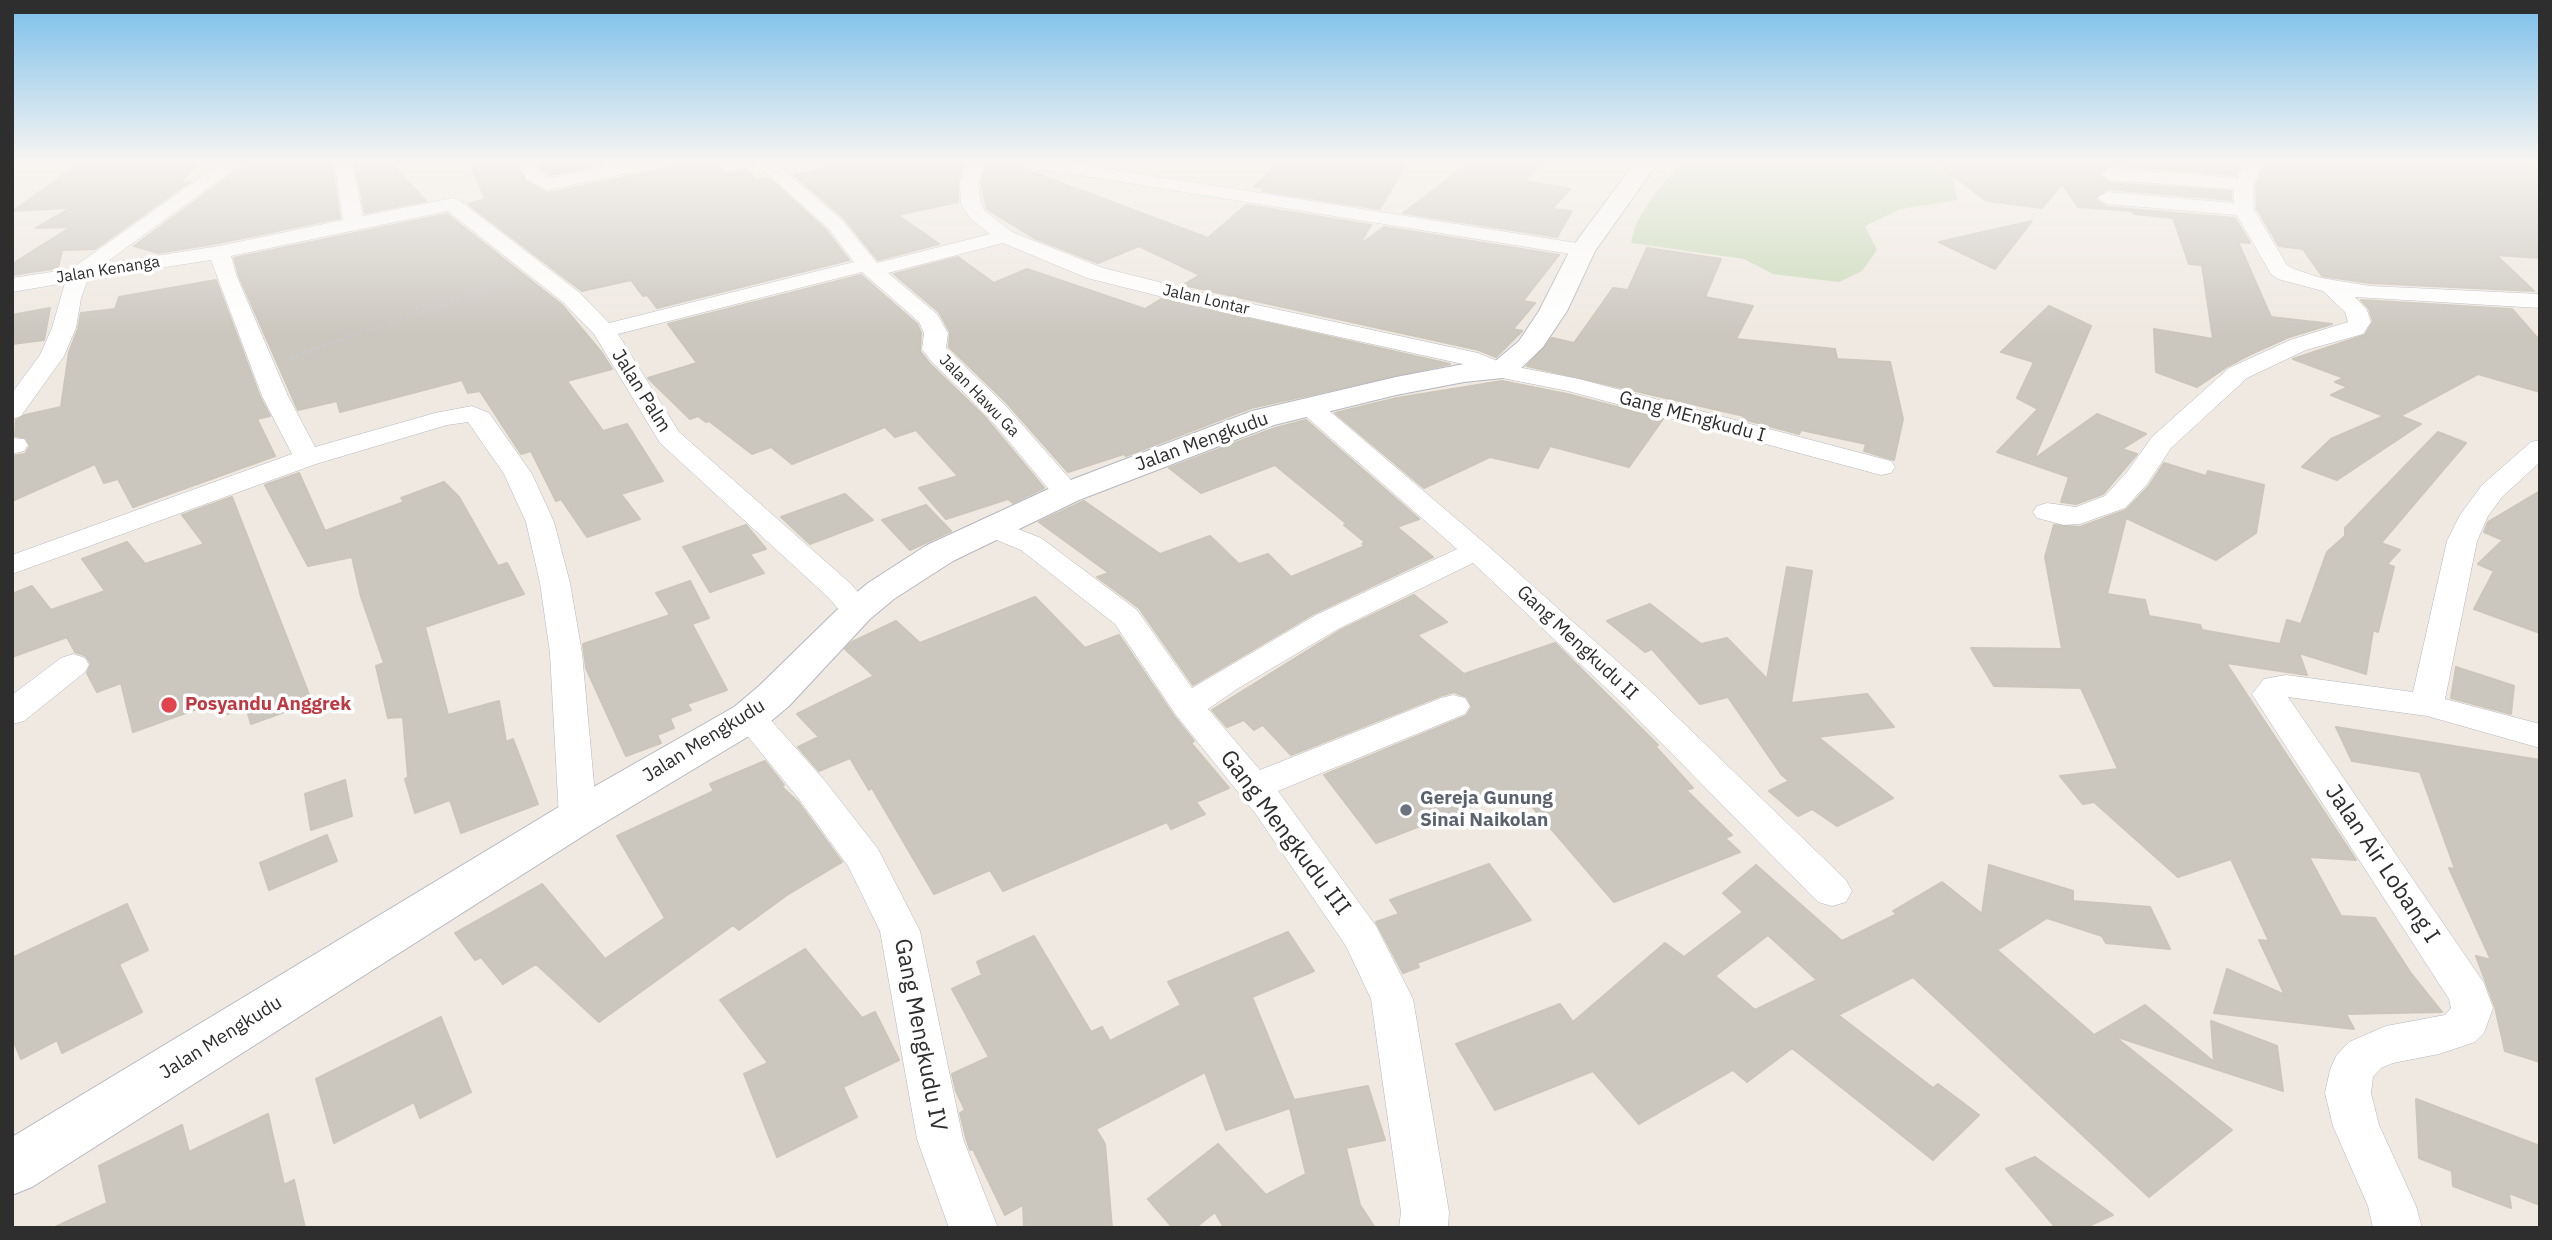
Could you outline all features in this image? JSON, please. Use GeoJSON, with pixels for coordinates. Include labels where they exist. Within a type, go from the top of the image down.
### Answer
{"type":"FeatureCollection","features":[{"type":"Feature","properties":{"kind":"street"},"geometry":{"type":"LineString","coordinates":[[12,411],[52,356],[64,328],[76,276],[155,219]]}},
{"type":"Feature","properties":{"kind":"street"},"geometry":{"type":"LineString","coordinates":[[354,219],[355,224]]}},
{"type":"Feature","properties":{"kind":"street","name":"Jalan Kenanga"},"geometry":{"type":"LineString","coordinates":[[12,285],[219,251],[380,219]]}},
{"type":"Feature","properties":{"kind":"street","name":"Jalan Palm"},"geometry":{"type":"LineString","coordinates":[[471,219],[572,299],[604,331],[669,437],[841,591],[857,611]]}},
{"type":"Feature","properties":{"kind":"street","name":"Jalan Hawu Ga"},"geometry":{"type":"LineString","coordinates":[[828,219],[869,268],[929,319],[936,333],[934,349],[940,357],[995,409],[1067,493]]}},
{"type":"Feature","properties":{"kind":"street","name":"Jalan Lontar"},"geometry":{"type":"LineString","coordinates":[[983,219],[1005,236],[1096,273],[1211,302],[1470,358],[1501,371]]}},
{"type":"Feature","properties":{"kind":"street"},"geometry":{"type":"LineString","coordinates":[[1387,219],[1583,250]]}},
{"type":"Feature","properties":{"kind":"street"},"geometry":{"type":"LineString","coordinates":[[1501,371],[1529,347],[1553,311],[1583,250],[1606,219]]}},
{"type":"Feature","properties":{"kind":"street"},"geometry":{"type":"LineString","coordinates":[[2249,219],[2279,268],[2296,278],[2331,287],[2421,298],[2540,301]]}},
{"type":"Feature","properties":{"kind":"street"},"geometry":{"type":"LineString","coordinates":[[604,331],[1005,236]]}},
{"type":"Feature","properties":{"kind":"street"},"geometry":{"type":"LineString","coordinates":[[219,251],[248,333],[266,368],[275,396],[307,458]]}},
{"type":"Feature","properties":{"kind":"street"},"geometry":{"type":"LineString","coordinates":[[2048,512],[2063,516],[2080,515],[2115,502],[2137,478],[2161,443],[2238,373],[2298,345],[2355,329],[2360,322],[2356,310],[2331,287]]}},
{"type":"Feature","properties":{"kind":"street","name":"Jalan Mengkudu"},"geometry":{"type":"LineString","coordinates":[[12,1168],[578,817],[749,717],[774,696],[880,591],[940,553],[1067,493],[1251,423],[1464,373],[1501,371]]}},
{"type":"Feature","properties":{"kind":"street","name":"Gang MEngkudu I"},"geometry":{"type":"LineString","coordinates":[[1501,371],[1570,384],[1881,467]]}},
{"type":"Feature","properties":{"kind":"street","name":"Gang Mengkudu II"},"geometry":{"type":"LineString","coordinates":[[1310,407],[1477,551],[1634,695],[1832,891]]}},
{"type":"Feature","properties":{"kind":"street"},"geometry":{"type":"LineString","coordinates":[[12,565],[307,458],[444,418],[472,414],[480,418],[518,474],[540,522],[555,583],[566,653],[578,817]]}},
{"type":"Feature","properties":{"kind":"street"},"geometry":{"type":"LineString","coordinates":[[2427,705],[2462,541],[2474,515],[2492,491],[2540,448]]}},
{"type":"Feature","properties":{"kind":"street","name":"Gang Mengkudu III"},"geometry":{"type":"LineString","coordinates":[[992,528],[1031,544],[1126,617],[1188,707],[1254,787],[1323,879],[1362,937],[1392,999],[1429,1222]]}},
{"type":"Feature","properties":{"kind":"street"},"geometry":{"type":"LineString","coordinates":[[1188,707],[1225,681],[1327,622],[1437,567],[1477,551]]}},
{"type":"Feature","properties":{"kind":"street"},"geometry":{"type":"LineString","coordinates":[[12,713],[73,665]]}},
{"type":"Feature","properties":{"kind":"street","name":"Jalan Air Lobang I"},"geometry":{"type":"LineString","coordinates":[[2398,1228],[2392,1206],[2356,1126],[2348,1093],[2352,1070],[2365,1055],[2386,1045],[2440,1036],[2460,1029],[2469,1020],[2472,1008],[2469,995],[2269,694],[2276,687],[2286,686],[2427,705],[2540,736]]}},
{"type":"Feature","properties":{"kind":"street"},"geometry":{"type":"LineString","coordinates":[[1254,787],[1453,706]]}},
{"type":"Feature","properties":{"kind":"street","name":"Gang Mengkudu IV"},"geometry":{"type":"LineString","coordinates":[[749,717],[812,790],[864,859],[900,931],[940,1139],[975,1228]]}},
{"type":"Feature","properties":{"kind":"path"},"geometry":{"type":"LineString","coordinates":[[266,368],[410,314],[538,273]]}},
{"type":"Feature","properties":{"kind":"green space"},"geometry":{"type":"Polygon","coordinates":[[[1639,219],[1880,219],[1865,226],[1877,250],[1862,271],[1839,282],[1773,274],[1744,259],[1631,243],[1639,219]]]}},
{"type":"Feature","properties":{"kind":"building"},"geometry":{"type":"Polygon","coordinates":[[[52,219],[138,219],[95,249],[62,250],[58,268],[12,275],[12,264],[71,227],[36,228],[52,219]]]}},
{"type":"Feature","properties":{"kind":"building"},"geometry":{"type":"Polygon","coordinates":[[[171,219],[336,219],[158,253],[134,246],[171,219]]]}},
{"type":"Feature","properties":{"kind":"building"},"geometry":{"type":"Polygon","coordinates":[[[423,219],[453,219],[562,305],[602,353],[612,369],[567,381],[603,431],[627,424],[663,481],[621,494],[640,519],[587,537],[561,499],[556,501],[531,451],[521,454],[480,391],[468,393],[462,380],[340,412],[337,401],[298,410],[239,276],[234,258],[423,219]]]}},
{"type":"Feature","properties":{"kind":"building"},"geometry":{"type":"Polygon","coordinates":[[[487,219],[814,219],[849,260],[657,308],[631,280],[582,291],[487,219]]]}},
{"type":"Feature","properties":{"kind":"building"},"geometry":{"type":"Polygon","coordinates":[[[845,219],[903,219],[939,244],[878,260],[845,219]]]}},
{"type":"Feature","properties":{"kind":"building"},"geometry":{"type":"Polygon","coordinates":[[[1003,219],[1157,219],[1208,238],[1230,219],[1333,219],[1371,225],[1359,245],[1384,227],[1559,255],[1523,301],[1535,303],[1513,329],[1522,331],[1496,357],[1479,350],[1183,285],[1200,275],[1139,246],[1098,263],[1034,238],[1003,219]]]}},
{"type":"Feature","properties":{"kind":"building"},"geometry":{"type":"Polygon","coordinates":[[[1441,219],[1567,219],[1557,237],[1441,219]]]}},
{"type":"Feature","properties":{"kind":"building"},"geometry":{"type":"Polygon","coordinates":[[[2173,219],[2236,219],[2250,243],[2238,242],[2271,317],[2332,324],[2289,337],[2251,354],[2197,387],[2156,372],[2154,329],[2213,339],[2202,265],[2189,264],[2173,219]]]}},
{"type":"Feature","properties":{"kind":"building"},"geometry":{"type":"Polygon","coordinates":[[[2263,219],[2540,219],[2540,258],[2496,255],[2534,291],[2370,283],[2322,276],[2303,249],[2279,246],[2263,219]]]}},
{"type":"Feature","properties":{"kind":"building"},"geometry":{"type":"Polygon","coordinates":[[[2032,221],[1995,269],[1939,242],[2032,221]]]}},
{"type":"Feature","properties":{"kind":"building"},"geometry":{"type":"Polygon","coordinates":[[[1647,248],[1721,259],[1705,297],[1753,306],[1736,339],[1835,349],[1837,359],[1890,362],[1903,419],[1894,460],[1864,451],[1866,444],[1801,430],[1799,434],[1743,419],[1744,416],[1527,366],[1552,338],[1574,343],[1613,288],[1628,290],[1647,248]]]}},
{"type":"Feature","properties":{"kind":"building"},"geometry":{"type":"Polygon","coordinates":[[[958,257],[994,283],[1027,269],[1145,309],[1161,299],[1450,364],[1251,408],[1126,456],[1124,454],[1068,472],[1006,402],[949,347],[950,332],[939,312],[894,274],[958,257]]]}},
{"type":"Feature","properties":{"kind":"building"},"geometry":{"type":"Polygon","coordinates":[[[861,275],[917,324],[921,333],[920,351],[930,364],[984,416],[1044,488],[1013,503],[1008,499],[946,519],[919,488],[958,476],[916,430],[895,437],[885,427],[792,464],[771,447],[752,454],[709,421],[706,422],[698,416],[690,419],[648,378],[697,363],[668,324],[861,275]]]}},
{"type":"Feature","properties":{"kind":"building"},"geometry":{"type":"Polygon","coordinates":[[[216,280],[260,397],[270,416],[257,419],[275,456],[133,507],[118,479],[104,483],[95,464],[12,501],[13,456],[25,454],[30,446],[26,438],[15,436],[16,420],[25,415],[61,407],[69,352],[81,313],[115,309],[119,297],[216,280]]]}},
{"type":"Feature","properties":{"kind":"building"},"geometry":{"type":"Polygon","coordinates":[[[2361,300],[2512,309],[2540,341],[2540,392],[2478,374],[2400,416],[2421,424],[2337,480],[2302,467],[2331,439],[2384,416],[2331,395],[2348,387],[2335,382],[2344,378],[2293,359],[2365,335],[2373,321],[2369,309],[2361,300]]]}},
{"type":"Feature","properties":{"kind":"building"},"geometry":{"type":"Polygon","coordinates":[[[2049,306],[2091,326],[2034,459],[2097,414],[2146,434],[2122,449],[2137,454],[2103,494],[2076,504],[2061,502],[2069,477],[1997,452],[2038,409],[2017,398],[2034,362],[2001,352],[2049,306]]]}},
{"type":"Feature","properties":{"kind":"building"},"geometry":{"type":"Polygon","coordinates":[[[50,308],[44,340],[12,344],[12,315],[50,308]]]}},
{"type":"Feature","properties":{"kind":"building"},"geometry":{"type":"Polygon","coordinates":[[[1502,381],[1567,394],[1663,419],[1629,467],[1550,446],[1538,468],[1490,457],[1424,488],[1335,413],[1397,398],[1502,381]]]}},
{"type":"Feature","properties":{"kind":"building"},"geometry":{"type":"Polygon","coordinates":[[[1306,420],[1419,519],[1397,527],[1433,557],[1315,613],[1193,685],[1139,608],[1097,577],[1109,573],[1039,522],[1084,501],[1160,554],[1210,536],[1239,564],[1268,554],[1291,577],[1365,546],[1362,544],[1366,543],[1275,465],[1201,493],[1169,468],[1275,428],[1306,420]]]}},
{"type":"Feature","properties":{"kind":"building"},"geometry":{"type":"Polygon","coordinates":[[[2438,432],[2466,443],[2381,543],[2400,550],[2387,564],[2394,567],[2378,632],[2373,630],[2366,674],[2299,653],[2307,675],[2226,663],[2356,860],[2309,857],[2341,916],[2375,918],[2410,972],[2442,1012],[2346,1014],[2354,1029],[2214,1013],[2227,969],[2285,995],[2259,940],[2269,941],[2231,859],[2178,877],[2094,802],[2083,804],[2060,776],[2118,769],[2081,688],[1994,686],[1971,648],[2062,649],[2045,557],[2054,525],[2080,527],[2126,510],[2149,486],[2164,463],[2206,476],[2208,471],[2264,485],[2256,533],[2216,560],[2126,518],[2107,594],[2145,600],[2149,616],[2200,625],[2202,630],[2280,644],[2287,620],[2301,624],[2327,552],[2345,536],[2345,528],[2438,432]]]}},
{"type":"Feature","properties":{"kind":"building"},"geometry":{"type":"Polygon","coordinates":[[[299,473],[325,531],[404,502],[401,498],[444,482],[459,497],[498,566],[507,563],[524,594],[425,627],[448,715],[499,701],[506,742],[513,739],[538,804],[461,833],[450,800],[415,813],[405,779],[408,777],[403,717],[388,718],[376,666],[384,663],[361,597],[352,557],[308,566],[265,485],[299,473]]]}},
{"type":"Feature","properties":{"kind":"building"},"geometry":{"type":"Polygon","coordinates":[[[2540,491],[2540,633],[2474,609],[2494,571],[2478,564],[2503,540],[2484,532],[2488,522],[2540,491]]]}},
{"type":"Feature","properties":{"kind":"building"},"geometry":{"type":"Polygon","coordinates":[[[845,494],[873,520],[810,544],[781,517],[845,494]]]}},
{"type":"Feature","properties":{"kind":"building"},"geometry":{"type":"Polygon","coordinates":[[[232,497],[312,702],[251,724],[246,707],[227,714],[222,700],[133,732],[121,683],[97,692],[87,673],[91,664],[86,656],[75,652],[67,637],[12,657],[12,594],[32,586],[51,610],[105,591],[82,559],[127,542],[145,564],[204,544],[182,515],[232,497]]]}},
{"type":"Feature","properties":{"kind":"building"},"geometry":{"type":"Polygon","coordinates":[[[926,505],[951,531],[910,550],[882,520],[926,505]]]}},
{"type":"Feature","properties":{"kind":"building"},"geometry":{"type":"Polygon","coordinates":[[[746,525],[766,549],[750,554],[764,573],[710,592],[683,547],[746,525]]]}},
{"type":"Feature","properties":{"kind":"building"},"geometry":{"type":"Polygon","coordinates":[[[1787,567],[1812,571],[1791,703],[1867,694],[1894,727],[1818,737],[1893,798],[1837,826],[1812,809],[1798,816],[1769,791],[1789,781],[1781,774],[1728,697],[1700,704],[1652,649],[1645,652],[1607,621],[1650,604],[1701,644],[1727,638],[1767,679],[1787,567]]]}},
{"type":"Feature","properties":{"kind":"building"},"geometry":{"type":"Polygon","coordinates":[[[690,581],[709,618],[692,624],[727,690],[687,704],[691,710],[670,718],[674,728],[657,735],[661,743],[626,756],[586,668],[583,644],[670,615],[656,593],[690,581]]]}},
{"type":"Feature","properties":{"kind":"building"},"geometry":{"type":"Polygon","coordinates":[[[1414,595],[1447,622],[1417,635],[1464,674],[1555,643],[1658,745],[1655,746],[1693,788],[1686,790],[1732,835],[1725,838],[1740,852],[1614,902],[1517,789],[1376,843],[1324,775],[1466,716],[1472,707],[1467,697],[1454,692],[1440,696],[1291,755],[1263,725],[1254,730],[1244,720],[1227,727],[1212,710],[1339,631],[1414,595]]]}},
{"type":"Feature","properties":{"kind":"building"},"geometry":{"type":"Polygon","coordinates":[[[1035,597],[1085,648],[1119,635],[1194,741],[1191,743],[1229,788],[1196,802],[1205,814],[1171,829],[1167,822],[1003,891],[990,870],[934,894],[872,788],[869,790],[850,758],[819,771],[798,747],[819,737],[797,714],[874,676],[845,649],[852,642],[896,621],[920,643],[1035,597]]]}},
{"type":"Feature","properties":{"kind":"building"},"geometry":{"type":"Polygon","coordinates":[[[2456,667],[2514,686],[2511,714],[2451,698],[2456,667]]]}},
{"type":"Feature","properties":{"kind":"building"},"geometry":{"type":"Polygon","coordinates":[[[2336,727],[2540,760],[2540,1062],[2505,1051],[2495,1007],[2476,956],[2491,960],[2449,868],[2455,869],[2420,772],[2352,761],[2336,727]]]}},
{"type":"Feature","properties":{"kind":"building"},"geometry":{"type":"Polygon","coordinates":[[[765,761],[784,785],[781,786],[799,803],[842,862],[787,895],[739,930],[733,925],[599,1022],[536,964],[503,984],[481,957],[475,960],[455,933],[542,884],[605,959],[665,918],[617,836],[714,791],[710,784],[765,761]]]}},
{"type":"Feature","properties":{"kind":"building"},"geometry":{"type":"Polygon","coordinates":[[[345,780],[352,816],[311,830],[305,794],[345,780]]]}},
{"type":"Feature","properties":{"kind":"building"},"geometry":{"type":"Polygon","coordinates":[[[327,835],[337,861],[269,890],[260,863],[327,835]]]}},
{"type":"Feature","properties":{"kind":"building"},"geometry":{"type":"Polygon","coordinates":[[[1489,864],[1531,920],[1417,963],[1419,967],[1403,973],[1376,922],[1399,914],[1390,900],[1489,864]]]}},
{"type":"Feature","properties":{"kind":"building"},"geometry":{"type":"Polygon","coordinates":[[[1756,865],[1842,941],[1897,914],[1893,911],[1942,882],[1982,914],[1989,865],[2073,891],[2073,901],[2150,907],[2170,949],[2106,943],[2102,936],[2047,918],[1997,950],[2094,1035],[2145,1005],[2214,1062],[2211,1021],[2277,1046],[2283,1091],[2114,1036],[2232,1130],[2149,1197],[1913,977],[1838,1015],[1933,1088],[1938,1084],[1979,1115],[1933,1160],[1792,1048],[1747,1082],[1733,1070],[1639,1124],[1593,1071],[1495,1110],[1456,1044],[1560,1004],[1573,1022],[1665,943],[1684,957],[1743,912],[1723,893],[1756,865]],[[1768,935],[1715,976],[1755,1010],[1817,980],[1768,935]]]}},
{"type":"Feature","properties":{"kind":"building"},"geometry":{"type":"Polygon","coordinates":[[[127,904],[148,950],[119,964],[142,1012],[62,1053],[57,1040],[21,1059],[12,1037],[12,958],[127,904]]]}},
{"type":"Feature","properties":{"kind":"building"},"geometry":{"type":"Polygon","coordinates":[[[1288,932],[1314,971],[1252,997],[1294,1100],[1368,1086],[1385,1140],[1346,1148],[1360,1205],[1375,1228],[1224,1228],[1215,1212],[1195,1228],[1173,1228],[1148,1199],[1218,1144],[1266,1195],[1306,1174],[1290,1108],[1226,1130],[1205,1072],[1096,1129],[1105,1144],[1112,1228],[1024,1228],[1023,1205],[1005,1215],[973,1149],[970,1150],[960,1113],[965,1110],[952,1074],[989,1057],[952,989],[982,975],[977,962],[1034,936],[1091,1032],[1102,1027],[1110,1041],[1181,1005],[1168,982],[1288,932]]]}},
{"type":"Feature","properties":{"kind":"building"},"geometry":{"type":"Polygon","coordinates":[[[805,949],[862,1018],[875,1012],[899,1060],[843,1087],[857,1117],[777,1157],[744,1074],[768,1063],[720,1000],[805,949]]]}},
{"type":"Feature","properties":{"kind":"building"},"geometry":{"type":"Polygon","coordinates":[[[441,1017],[471,1092],[420,1118],[414,1102],[334,1143],[316,1079],[441,1017]]]}},
{"type":"Feature","properties":{"kind":"building"},"geometry":{"type":"Polygon","coordinates":[[[2416,1099],[2540,1146],[2540,1205],[2509,1193],[2511,1208],[2453,1186],[2452,1171],[2419,1158],[2416,1099]]]}},
{"type":"Feature","properties":{"kind":"building"},"geometry":{"type":"Polygon","coordinates":[[[268,1114],[284,1185],[294,1180],[305,1228],[53,1228],[107,1203],[99,1166],[182,1125],[189,1152],[268,1114]]]}},
{"type":"Feature","properties":{"kind":"building"},"geometry":{"type":"Polygon","coordinates":[[[2035,1157],[2113,1215],[2084,1228],[2056,1228],[2006,1169],[2035,1157]]]}},
{"type":"Feature","properties":{"kind":"place","name":"Posyandu Anggrek"},"geometry":{"type":"Point","coordinates":[169,705]}},
{"type":"Feature","properties":{"kind":"place","name":"Gereja Gunung Sinai Naikolan"},"geometry":{"type":"Point","coordinates":[1406,810]}}]}
